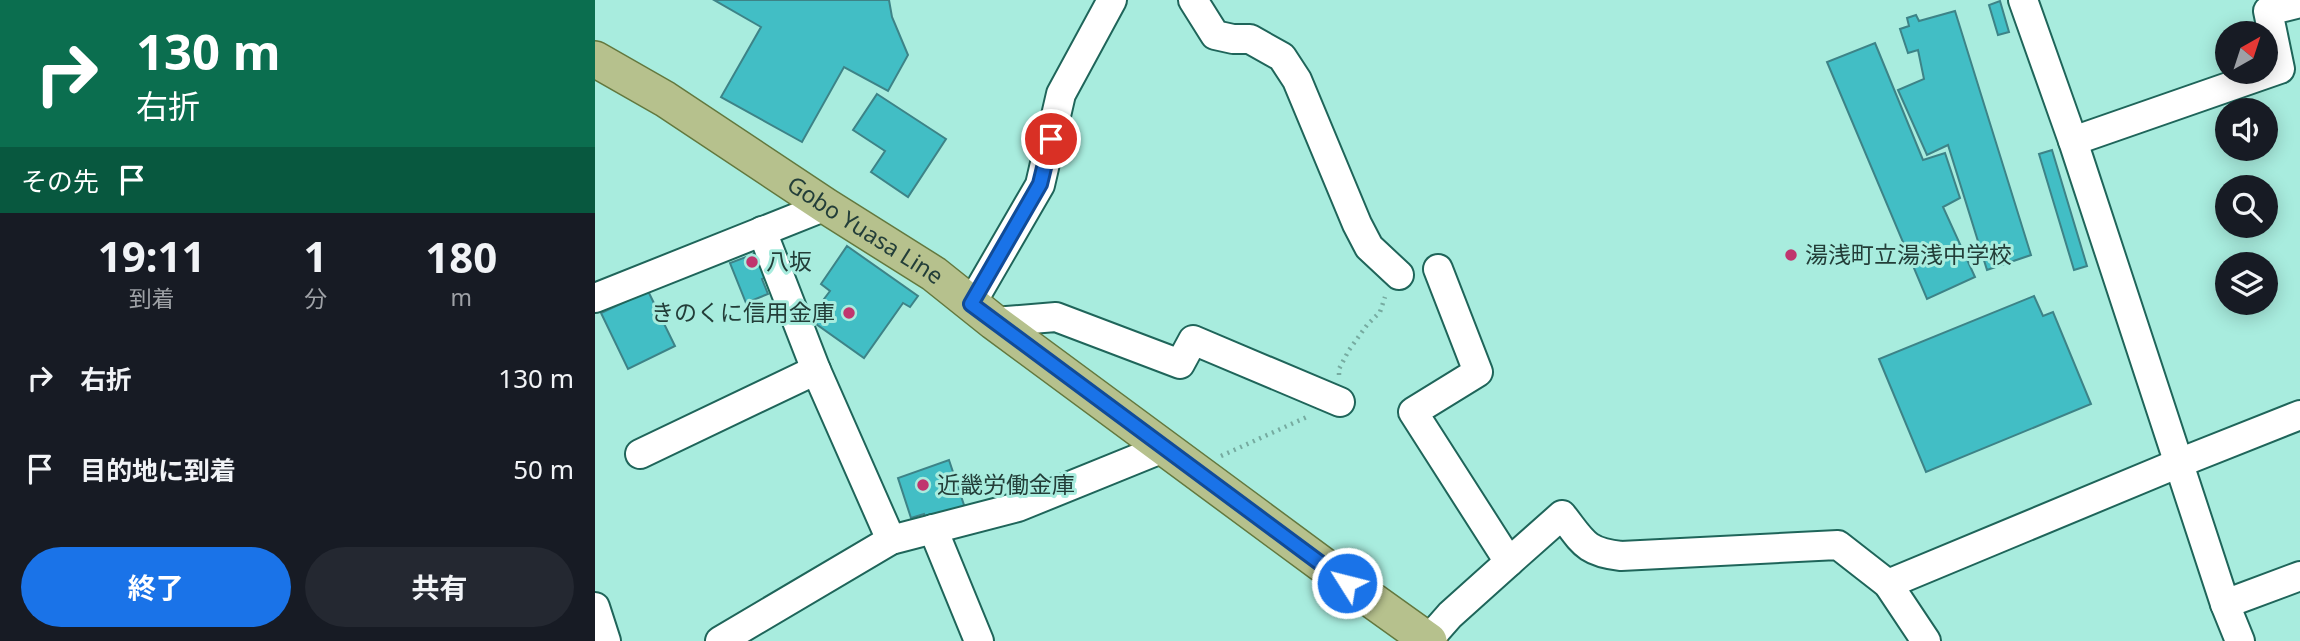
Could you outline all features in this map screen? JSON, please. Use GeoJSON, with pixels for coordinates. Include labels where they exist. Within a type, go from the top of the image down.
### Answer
{"type":"FeatureCollection","features":[{"type":"Feature","properties":{"kind":"main road","name":"Gobo Yuasa Line"},"geometry":{"type":"LineString","coordinates":[[595,59],[665,99],[934,274],[983,313],[1429,641]]}},
{"type":"Feature","properties":{"kind":"street"},"geometry":{"type":"LineString","coordinates":[[1112,0],[1061,94],[1040,184],[983,313],[1056,317],[1181,364],[1193,340],[1340,402]]}},
{"type":"Feature","properties":{"kind":"street"},"geometry":{"type":"LineString","coordinates":[[1193,0],[1215,35],[1251,39],[1282,57],[1297,80],[1369,247],[1399,275]]}},
{"type":"Feature","properties":{"kind":"street"},"geometry":{"type":"LineString","coordinates":[[2024,0],[2225,604],[2240,641]]}},
{"type":"Feature","properties":{"kind":"street"},"geometry":{"type":"LineString","coordinates":[[2073,141],[2280,69],[2268,11],[2300,3]]}},
{"type":"Feature","properties":{"kind":"street"},"geometry":{"type":"LineString","coordinates":[[595,298],[826,206]]}},
{"type":"Feature","properties":{"kind":"street"},"geometry":{"type":"LineString","coordinates":[[762,231],[816,370],[891,540]]}},
{"type":"Feature","properties":{"kind":"street"},"geometry":{"type":"LineString","coordinates":[[1438,269],[1478,372],[1413,412],[1509,562]]}},
{"type":"Feature","properties":{"kind":"street"},"geometry":{"type":"LineString","coordinates":[[640,454],[816,370]]}},
{"type":"Feature","properties":{"kind":"street"},"geometry":{"type":"LineString","coordinates":[[1888,584],[2300,415]]}},
{"type":"Feature","properties":{"kind":"street"},"geometry":{"type":"LineString","coordinates":[[720,641],[891,540],[1018,507],[1166,447]]}},
{"type":"Feature","properties":{"kind":"street"},"geometry":{"type":"LineString","coordinates":[[1429,641],[1450,615],[1562,515],[1585,545],[1599,554],[1621,556],[1838,545],[1888,584],[1926,641]]}},
{"type":"Feature","properties":{"kind":"street"},"geometry":{"type":"LineString","coordinates":[[933,529],[979,641]]}},
{"type":"Feature","properties":{"kind":"street"},"geometry":{"type":"LineString","coordinates":[[2225,604],[2300,576]]}},
{"type":"Feature","properties":{"kind":"street"},"geometry":{"type":"LineString","coordinates":[[595,607],[606,641]]}},
{"type":"Feature","properties":{"kind":"building"},"geometry":{"type":"Polygon","coordinates":[[[714,0],[889,0],[892,17],[908,55],[888,91],[844,67],[802,142],[721,97],[761,27],[714,0]]]}},
{"type":"Feature","properties":{"kind":"building"},"geometry":{"type":"Polygon","coordinates":[[[2000,1],[2009,32],[1998,35],[1989,5],[2000,1]]]}},
{"type":"Feature","properties":{"kind":"building"},"geometry":{"type":"Polygon","coordinates":[[[1955,11],[2031,255],[1987,270],[1948,145],[1927,155],[1898,90],[1924,79],[1918,50],[1908,53],[1900,29],[1909,26],[1907,18],[1916,15],[1919,21],[1955,11]]]}},
{"type":"Feature","properties":{"kind":"building"},"geometry":{"type":"Polygon","coordinates":[[[1875,43],[1923,160],[1945,153],[1960,198],[1943,207],[1975,277],[1927,299],[1827,62],[1875,43]]]}},
{"type":"Feature","properties":{"kind":"building"},"geometry":{"type":"Polygon","coordinates":[[[877,94],[946,139],[908,197],[871,172],[885,151],[853,130],[877,94]]]}},
{"type":"Feature","properties":{"kind":"building"},"geometry":{"type":"Polygon","coordinates":[[[2052,150],[2087,266],[2074,270],[2039,154],[2052,150]]]}},
{"type":"Feature","properties":{"kind":"building"},"geometry":{"type":"Polygon","coordinates":[[[847,246],[918,296],[910,307],[903,303],[864,358],[809,319],[830,291],[821,284],[847,246]]]}},
{"type":"Feature","properties":{"kind":"building"},"geometry":{"type":"Polygon","coordinates":[[[762,251],[771,275],[762,279],[768,294],[746,303],[730,263],[762,251]]]}},
{"type":"Feature","properties":{"kind":"building"},"geometry":{"type":"Polygon","coordinates":[[[648,291],[675,346],[628,369],[601,313],[648,291]]]}},
{"type":"Feature","properties":{"kind":"building"},"geometry":{"type":"Polygon","coordinates":[[[2034,296],[2043,316],[2053,312],[2091,404],[1926,472],[1879,359],[2034,296]]]}},
{"type":"Feature","properties":{"kind":"building"},"geometry":{"type":"Polygon","coordinates":[[[949,460],[967,514],[928,527],[924,514],[911,518],[898,478],[949,460]]]}},
{"type":"Feature","properties":{"kind":"place","name":"湯浅町立湯浅中学校"},"geometry":{"type":"Point","coordinates":[1791,255]}},
{"type":"Feature","properties":{"kind":"place","name":"八坂"},"geometry":{"type":"Point","coordinates":[752,262]}},
{"type":"Feature","properties":{"kind":"place","name":"きのくに信用金庫"},"geometry":{"type":"Point","coordinates":[849,313]}},
{"type":"Feature","properties":{"kind":"place","name":"近畿労働金庫"},"geometry":{"type":"Point","coordinates":[923,485]}},
{"type":"Feature","properties":{"kind":"route"},"geometry":{"type":"LineString","coordinates":[[1051,139],[1040,184],[971,304],[1347,583]]}}]}
